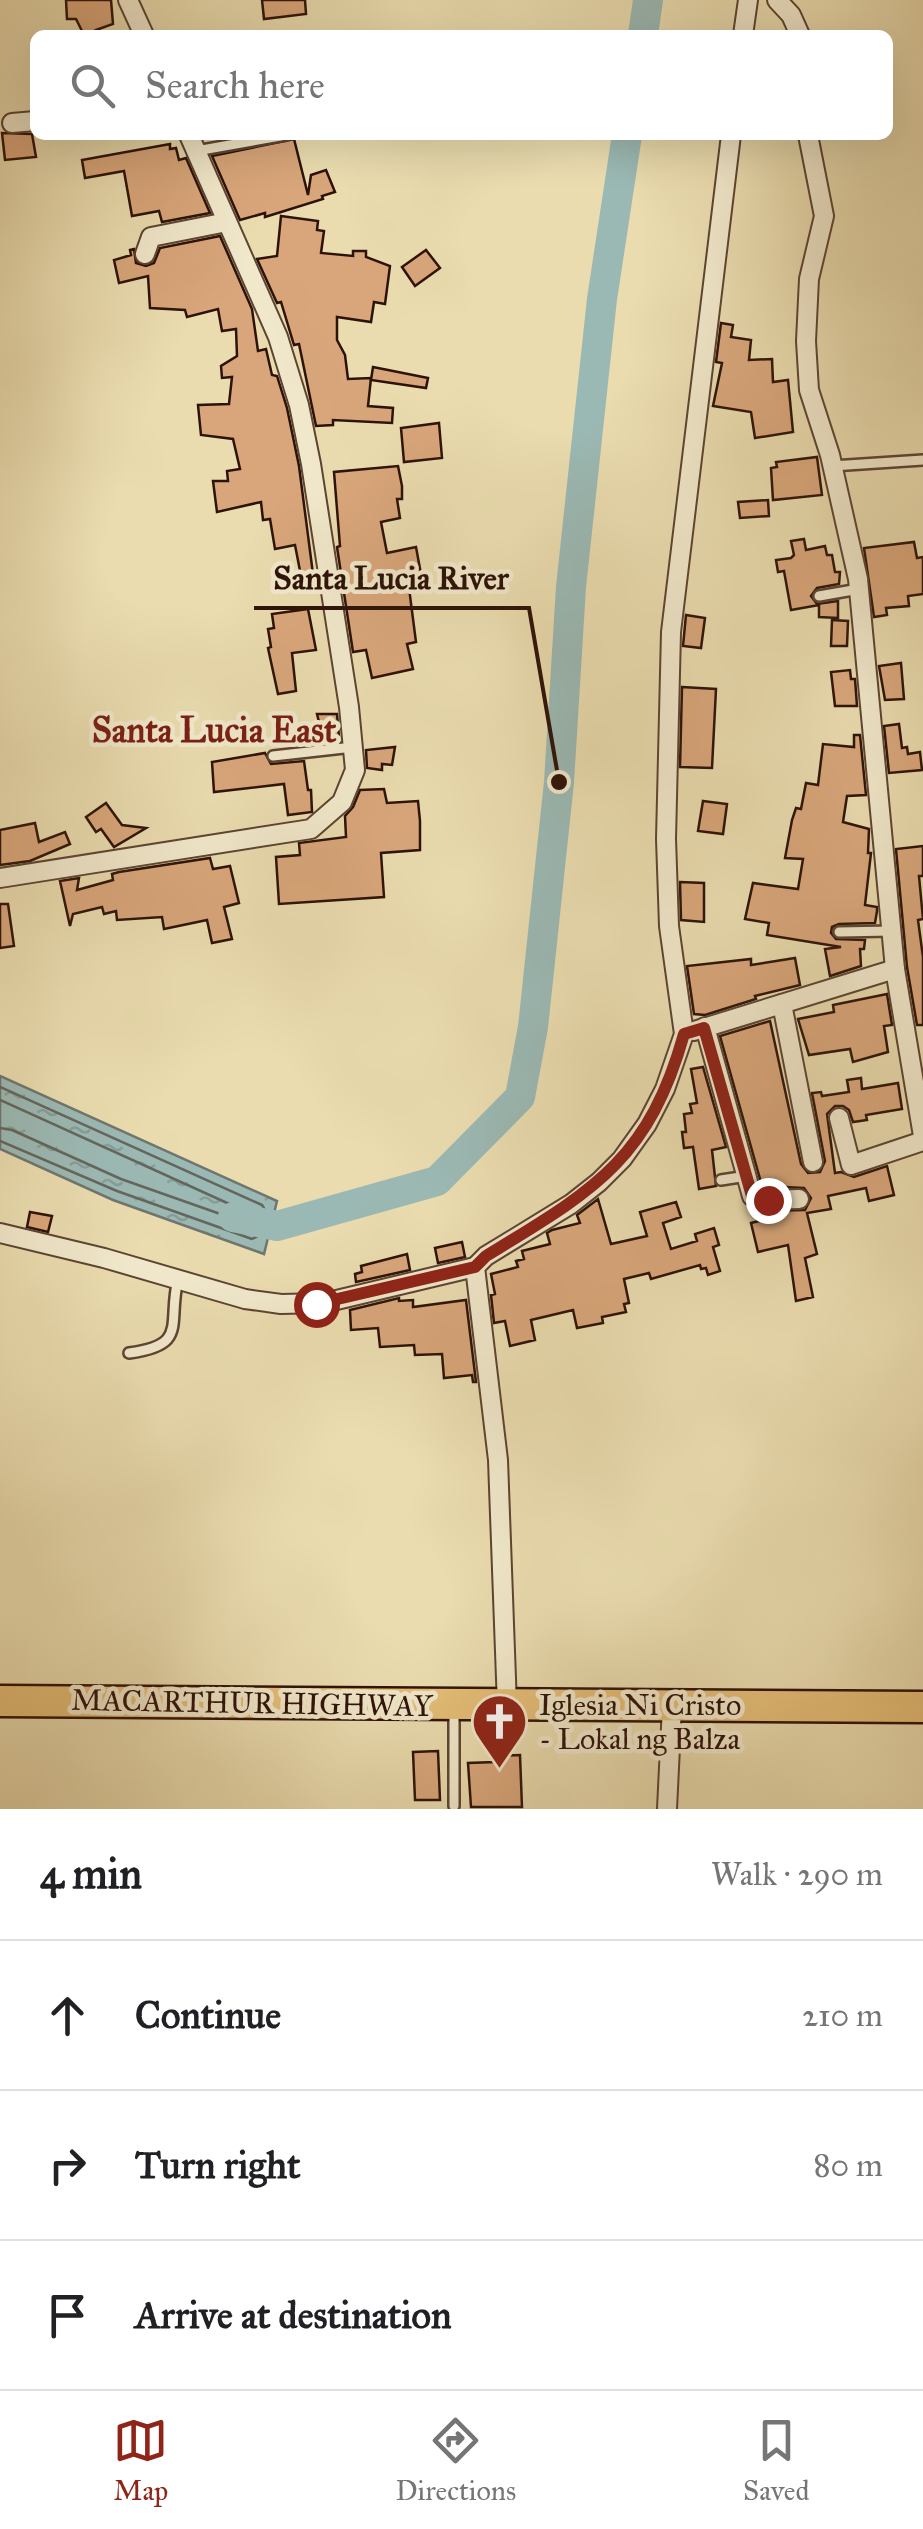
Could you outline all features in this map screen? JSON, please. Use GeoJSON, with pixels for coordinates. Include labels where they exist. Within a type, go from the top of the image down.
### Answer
{"type":"FeatureCollection","features":[{"type":"Feature","properties":{"kind":"highway","name":"MACARTHUR HIGHWAY"},"geometry":{"type":"LineString","coordinates":[[0,1701],[923,1707]]}},
{"type":"Feature","properties":{"kind":"street"},"geometry":{"type":"LineString","coordinates":[[128,0],[142,30]]}},
{"type":"Feature","properties":{"kind":"street"},"geometry":{"type":"LineString","coordinates":[[744,30],[748,0]]}},
{"type":"Feature","properties":{"kind":"street"},"geometry":{"type":"LineString","coordinates":[[777,0],[798,30]]}},
{"type":"Feature","properties":{"kind":"street"},"geometry":{"type":"LineString","coordinates":[[12,124],[30,122]]}},
{"type":"Feature","properties":{"kind":"street"},"geometry":{"type":"LineString","coordinates":[[0,1233],[259,1302],[316,1304],[475,1267],[608,1175],[647,1124],[666,1088],[684,1034],[669,926],[666,839],[671,632],[729,140]]}},
{"type":"Feature","properties":{"kind":"street"},"geometry":{"type":"LineString","coordinates":[[809,140],[824,216],[809,278],[809,390],[832,466],[859,589],[894,969],[914,1034],[923,1138],[851,1166],[839,1118]]}},
{"type":"Feature","properties":{"kind":"street"},"geometry":{"type":"LineString","coordinates":[[0,878],[311,829],[342,802],[352,785],[353,748],[299,405],[278,338],[192,143]]}},
{"type":"Feature","properties":{"kind":"street"},"geometry":{"type":"LineString","coordinates":[[145,254],[152,237],[227,222]]}},
{"type":"Feature","properties":{"kind":"street"},"geometry":{"type":"LineString","coordinates":[[684,1034],[894,969]]}},
{"type":"Feature","properties":{"kind":"street"},"geometry":{"type":"LineString","coordinates":[[782,1004],[813,1162]]}},
{"type":"Feature","properties":{"kind":"street"},"geometry":{"type":"LineString","coordinates":[[704,1028],[752,1196],[800,1199]]}},
{"type":"Feature","properties":{"kind":"street"},"geometry":{"type":"LineString","coordinates":[[475,1267],[498,1460],[507,1706]]}},
{"type":"Feature","properties":{"kind":"street"},"geometry":{"type":"LineString","coordinates":[[667,1809],[672,1706]]}},
{"type":"Feature","properties":{"kind":"lane"},"geometry":{"type":"LineString","coordinates":[[192,143],[227,140]]}},
{"type":"Feature","properties":{"kind":"lane"},"geometry":{"type":"LineString","coordinates":[[832,466],[923,460]]}},
{"type":"Feature","properties":{"kind":"lane"},"geometry":{"type":"LineString","coordinates":[[819,596],[859,589]]}},
{"type":"Feature","properties":{"kind":"lane"},"geometry":{"type":"LineString","coordinates":[[273,756],[353,748]]}},
{"type":"Feature","properties":{"kind":"lane"},"geometry":{"type":"LineString","coordinates":[[839,932],[891,931]]}},
{"type":"Feature","properties":{"kind":"lane"},"geometry":{"type":"LineString","coordinates":[[721,1180],[747,1176]]}},
{"type":"Feature","properties":{"kind":"lane"},"geometry":{"type":"LineString","coordinates":[[129,1353],[157,1348],[170,1338],[178,1280]]}},
{"type":"Feature","properties":{"kind":"lane"},"geometry":{"type":"LineString","coordinates":[[454,1705],[454,1806]]}},
{"type":"Feature","properties":{"kind":"water"},"geometry":{"type":"Polygon","coordinates":[[[0,1076],[277,1201],[264,1254],[113,1200],[0,1149],[0,1076]]]}},
{"type":"Feature","properties":{"kind":"building"},"geometry":{"type":"Polygon","coordinates":[[[66,0],[111,0],[113,24],[82,30],[76,19],[67,19],[66,0]]]}},
{"type":"Feature","properties":{"kind":"building"},"geometry":{"type":"Polygon","coordinates":[[[262,0],[305,0],[306,14],[264,19],[262,0]]]}},
{"type":"Feature","properties":{"kind":"building"},"geometry":{"type":"Polygon","coordinates":[[[2,133],[30,134],[36,157],[5,160],[2,133]]]}},
{"type":"Feature","properties":{"kind":"building"},"geometry":{"type":"Polygon","coordinates":[[[294,140],[308,195],[311,175],[326,170],[335,192],[265,217],[265,213],[240,220],[212,156],[294,140]]]}},
{"type":"Feature","properties":{"kind":"building"},"geometry":{"type":"Polygon","coordinates":[[[170,144],[170,149],[176,148],[179,160],[186,158],[210,213],[162,222],[159,211],[132,216],[124,171],[85,178],[82,160],[170,144]]]}},
{"type":"Feature","properties":{"kind":"building"},"geometry":{"type":"Polygon","coordinates":[[[281,216],[318,221],[317,230],[324,231],[321,253],[353,256],[353,251],[366,251],[366,257],[390,266],[385,304],[374,302],[371,322],[337,317],[337,340],[345,355],[348,379],[371,378],[368,406],[393,408],[392,423],[333,420],[333,425],[316,426],[299,344],[294,345],[281,302],[277,303],[257,259],[277,256],[281,216]]]}},
{"type":"Feature","properties":{"kind":"building"},"geometry":{"type":"Polygon","coordinates":[[[220,236],[252,309],[258,351],[266,349],[272,375],[277,376],[287,408],[313,574],[301,576],[295,545],[275,549],[270,519],[263,520],[261,502],[217,512],[213,481],[228,481],[227,471],[240,469],[233,439],[201,435],[198,405],[229,404],[232,377],[222,378],[221,366],[237,356],[236,329],[222,331],[218,309],[187,317],[185,310],[150,308],[148,276],[119,283],[114,260],[131,255],[130,250],[134,249],[136,263],[146,266],[154,263],[160,248],[220,236]]]}},
{"type":"Feature","properties":{"kind":"building"},"geometry":{"type":"Polygon","coordinates":[[[426,250],[440,268],[415,286],[402,267],[426,250]]]}},
{"type":"Feature","properties":{"kind":"building"},"geometry":{"type":"Polygon","coordinates":[[[721,323],[733,325],[731,337],[751,340],[749,360],[772,359],[773,382],[788,380],[793,432],[755,438],[751,412],[713,406],[722,363],[716,362],[721,323]]]}},
{"type":"Feature","properties":{"kind":"building"},"geometry":{"type":"Polygon","coordinates":[[[373,367],[428,378],[426,388],[371,380],[373,367]]]}},
{"type":"Feature","properties":{"kind":"building"},"geometry":{"type":"Polygon","coordinates":[[[439,423],[442,458],[404,462],[401,428],[439,423]]]}},
{"type":"Feature","properties":{"kind":"building"},"geometry":{"type":"Polygon","coordinates":[[[817,457],[822,495],[773,500],[771,468],[777,467],[776,462],[817,457]]]}},
{"type":"Feature","properties":{"kind":"building"},"geometry":{"type":"Polygon","coordinates":[[[398,466],[402,486],[402,499],[397,499],[400,518],[381,522],[387,553],[416,547],[423,585],[409,588],[416,642],[407,644],[413,669],[372,678],[366,650],[353,652],[337,547],[340,546],[334,472],[398,466]]]}},
{"type":"Feature","properties":{"kind":"building"},"geometry":{"type":"Polygon","coordinates":[[[768,500],[769,516],[740,518],[738,502],[768,500]]]}},
{"type":"Feature","properties":{"kind":"building"},"geometry":{"type":"Polygon","coordinates":[[[804,539],[806,550],[825,546],[827,555],[832,555],[835,572],[840,572],[839,584],[817,588],[811,596],[817,604],[838,601],[838,618],[819,617],[819,605],[791,610],[784,571],[778,572],[776,560],[791,558],[791,541],[804,539]]]}},
{"type":"Feature","properties":{"kind":"building"},"geometry":{"type":"Polygon","coordinates":[[[914,542],[917,558],[923,557],[923,594],[908,596],[909,606],[886,608],[887,615],[874,617],[864,548],[914,542]]]}},
{"type":"Feature","properties":{"kind":"building"},"geometry":{"type":"Polygon","coordinates":[[[308,609],[316,650],[292,653],[296,691],[278,694],[268,648],[268,629],[274,628],[272,614],[308,609]]]}},
{"type":"Feature","properties":{"kind":"building"},"geometry":{"type":"Polygon","coordinates":[[[686,615],[705,618],[701,648],[683,646],[686,615]]]}},
{"type":"Feature","properties":{"kind":"building"},"geometry":{"type":"Polygon","coordinates":[[[832,620],[848,621],[847,646],[831,646],[832,620]]]}},
{"type":"Feature","properties":{"kind":"building"},"geometry":{"type":"Polygon","coordinates":[[[901,663],[904,699],[885,700],[879,666],[901,663]]]}},
{"type":"Feature","properties":{"kind":"building"},"geometry":{"type":"Polygon","coordinates":[[[850,670],[851,679],[855,679],[857,706],[835,706],[831,672],[850,670]]]}},
{"type":"Feature","properties":{"kind":"building"},"geometry":{"type":"Polygon","coordinates":[[[682,687],[716,689],[712,768],[680,767],[682,687]]]}},
{"type":"Feature","properties":{"kind":"building"},"geometry":{"type":"Polygon","coordinates":[[[317,714],[337,714],[339,737],[322,734],[317,714]]]}},
{"type":"Feature","properties":{"kind":"building"},"geometry":{"type":"Polygon","coordinates":[[[899,724],[902,748],[907,747],[908,754],[920,752],[922,770],[889,773],[884,726],[899,724]]]}},
{"type":"Feature","properties":{"kind":"building"},"geometry":{"type":"Polygon","coordinates":[[[854,735],[860,735],[866,795],[847,796],[843,822],[869,829],[871,853],[865,905],[877,907],[877,911],[875,923],[832,927],[836,939],[865,940],[864,949],[860,949],[861,966],[830,976],[825,949],[841,947],[767,935],[769,923],[745,919],[753,883],[798,889],[803,859],[785,858],[796,808],[801,809],[806,783],[818,785],[823,744],[854,747],[854,735]]]}},
{"type":"Feature","properties":{"kind":"building"},"geometry":{"type":"Polygon","coordinates":[[[395,747],[392,765],[382,764],[382,770],[367,768],[366,750],[395,747]]]}},
{"type":"Feature","properties":{"kind":"building"},"geometry":{"type":"Polygon","coordinates":[[[265,753],[271,764],[304,761],[312,812],[288,815],[284,784],[214,792],[212,762],[265,753]]]}},
{"type":"Feature","properties":{"kind":"building"},"geometry":{"type":"Polygon","coordinates":[[[384,789],[387,803],[418,801],[420,850],[381,853],[384,897],[279,904],[276,857],[300,855],[299,843],[346,837],[345,816],[360,790],[384,789]]]}},
{"type":"Feature","properties":{"kind":"building"},"geometry":{"type":"Polygon","coordinates":[[[703,801],[727,804],[723,834],[698,831],[703,801]]]}},
{"type":"Feature","properties":{"kind":"building"},"geometry":{"type":"Polygon","coordinates":[[[106,803],[122,825],[146,828],[114,847],[86,817],[106,803]]]}},
{"type":"Feature","properties":{"kind":"building"},"geometry":{"type":"Polygon","coordinates":[[[35,823],[39,842],[65,832],[70,844],[30,861],[0,865],[0,830],[35,823]]]}},
{"type":"Feature","properties":{"kind":"building"},"geometry":{"type":"Polygon","coordinates":[[[923,846],[923,876],[919,876],[923,919],[918,920],[923,957],[923,1025],[917,1025],[907,967],[896,849],[923,846]]]}},
{"type":"Feature","properties":{"kind":"building"},"geometry":{"type":"Polygon","coordinates":[[[210,858],[213,869],[230,866],[239,903],[224,907],[232,939],[212,943],[207,920],[164,929],[162,917],[117,920],[116,911],[104,914],[102,907],[73,914],[70,926],[60,881],[79,878],[77,890],[113,880],[112,874],[119,872],[210,858]]]}},
{"type":"Feature","properties":{"kind":"building"},"geometry":{"type":"Polygon","coordinates":[[[680,882],[704,883],[704,922],[681,920],[680,882]]]}},
{"type":"Feature","properties":{"kind":"building"},"geometry":{"type":"Polygon","coordinates":[[[0,904],[8,904],[14,946],[0,948],[0,904]]]}},
{"type":"Feature","properties":{"kind":"building"},"geometry":{"type":"Polygon","coordinates":[[[795,958],[800,985],[755,996],[756,999],[705,1015],[694,1014],[687,966],[751,959],[751,965],[795,958]]]}},
{"type":"Feature","properties":{"kind":"building"},"geometry":{"type":"Polygon","coordinates":[[[887,994],[892,1025],[884,1026],[888,1052],[853,1062],[850,1049],[809,1055],[798,1019],[834,1012],[833,1005],[887,994]]]}},
{"type":"Feature","properties":{"kind":"building"},"geometry":{"type":"Polygon","coordinates":[[[770,1021],[801,1164],[808,1173],[820,1172],[825,1161],[812,1093],[821,1092],[822,1096],[849,1092],[847,1080],[861,1078],[862,1089],[898,1083],[902,1109],[866,1115],[867,1120],[853,1122],[843,1106],[835,1106],[827,1114],[835,1173],[854,1177],[887,1166],[894,1195],[869,1201],[866,1188],[828,1196],[831,1209],[807,1213],[817,1254],[805,1258],[813,1297],[796,1301],[788,1245],[758,1252],[751,1223],[763,1220],[761,1211],[805,1210],[811,1198],[804,1188],[762,1186],[720,1036],[770,1021]]]}},
{"type":"Feature","properties":{"kind":"building"},"geometry":{"type":"Polygon","coordinates":[[[703,1067],[726,1147],[712,1150],[716,1186],[699,1189],[693,1147],[684,1148],[682,1132],[686,1132],[684,1114],[692,1113],[690,1104],[697,1103],[691,1069],[703,1067]]]}},
{"type":"Feature","properties":{"kind":"building"},"geometry":{"type":"Polygon","coordinates":[[[598,1199],[611,1244],[647,1236],[640,1212],[676,1202],[681,1217],[663,1223],[671,1249],[697,1241],[695,1234],[714,1228],[719,1245],[713,1247],[720,1271],[708,1275],[700,1265],[651,1279],[649,1273],[624,1279],[629,1303],[624,1304],[626,1312],[602,1317],[603,1323],[577,1328],[573,1310],[531,1320],[535,1340],[510,1346],[505,1321],[494,1323],[491,1274],[518,1267],[516,1261],[524,1259],[522,1251],[550,1244],[547,1233],[580,1223],[577,1215],[598,1199]]]}},
{"type":"Feature","properties":{"kind":"building"},"geometry":{"type":"Polygon","coordinates":[[[30,1212],[52,1216],[48,1232],[27,1227],[30,1212]]]}},
{"type":"Feature","properties":{"kind":"building"},"geometry":{"type":"Polygon","coordinates":[[[462,1242],[465,1257],[438,1263],[435,1248],[462,1242]]]}},
{"type":"Feature","properties":{"kind":"building"},"geometry":{"type":"Polygon","coordinates":[[[407,1254],[410,1270],[356,1282],[355,1274],[362,1272],[361,1266],[407,1254]]]}},
{"type":"Feature","properties":{"kind":"building"},"geometry":{"type":"Polygon","coordinates":[[[399,1298],[413,1300],[413,1307],[466,1300],[476,1382],[472,1375],[444,1378],[442,1354],[415,1355],[414,1345],[380,1347],[378,1328],[351,1330],[350,1310],[399,1298]]]}},
{"type":"Feature","properties":{"kind":"building"},"geometry":{"type":"Polygon","coordinates":[[[438,1751],[440,1800],[415,1800],[413,1752],[438,1751]]]}},
{"type":"Feature","properties":{"kind":"building"},"geometry":{"type":"Polygon","coordinates":[[[520,1755],[522,1807],[471,1807],[468,1763],[495,1762],[495,1756],[520,1755]]]}},
{"type":"Feature","properties":{"kind":"waterway"},"geometry":{"type":"LineString","coordinates":[[644,30],[648,0]]}},
{"type":"Feature","properties":{"kind":"waterway"},"geometry":{"type":"LineString","coordinates":[[233,1217],[277,1226],[437,1181],[520,1097],[533,1027],[559,782],[571,587],[602,299],[626,140]]}},
{"type":"Feature","properties":{"kind":"place","name":"Santa Lucia River"},"geometry":{"type":"Point","coordinates":[559,782]}},
{"type":"Feature","properties":{"kind":"place","name":"Iglesia Ni Cristo - Lokal ng Balza"},"geometry":{"type":"Point","coordinates":[500,1771]}},
{"type":"Feature","properties":{"kind":"district","name":"Santa Lucia East"},"geometry":{"type":"Point","coordinates":[214,730]}},
{"type":"Feature","properties":{"kind":"route"},"geometry":{"type":"LineString","coordinates":[[316,1304],[475,1267],[478,1261],[571,1204],[608,1175],[630,1149],[666,1088],[684,1034],[704,1028],[752,1196],[768,1200]]}}]}
